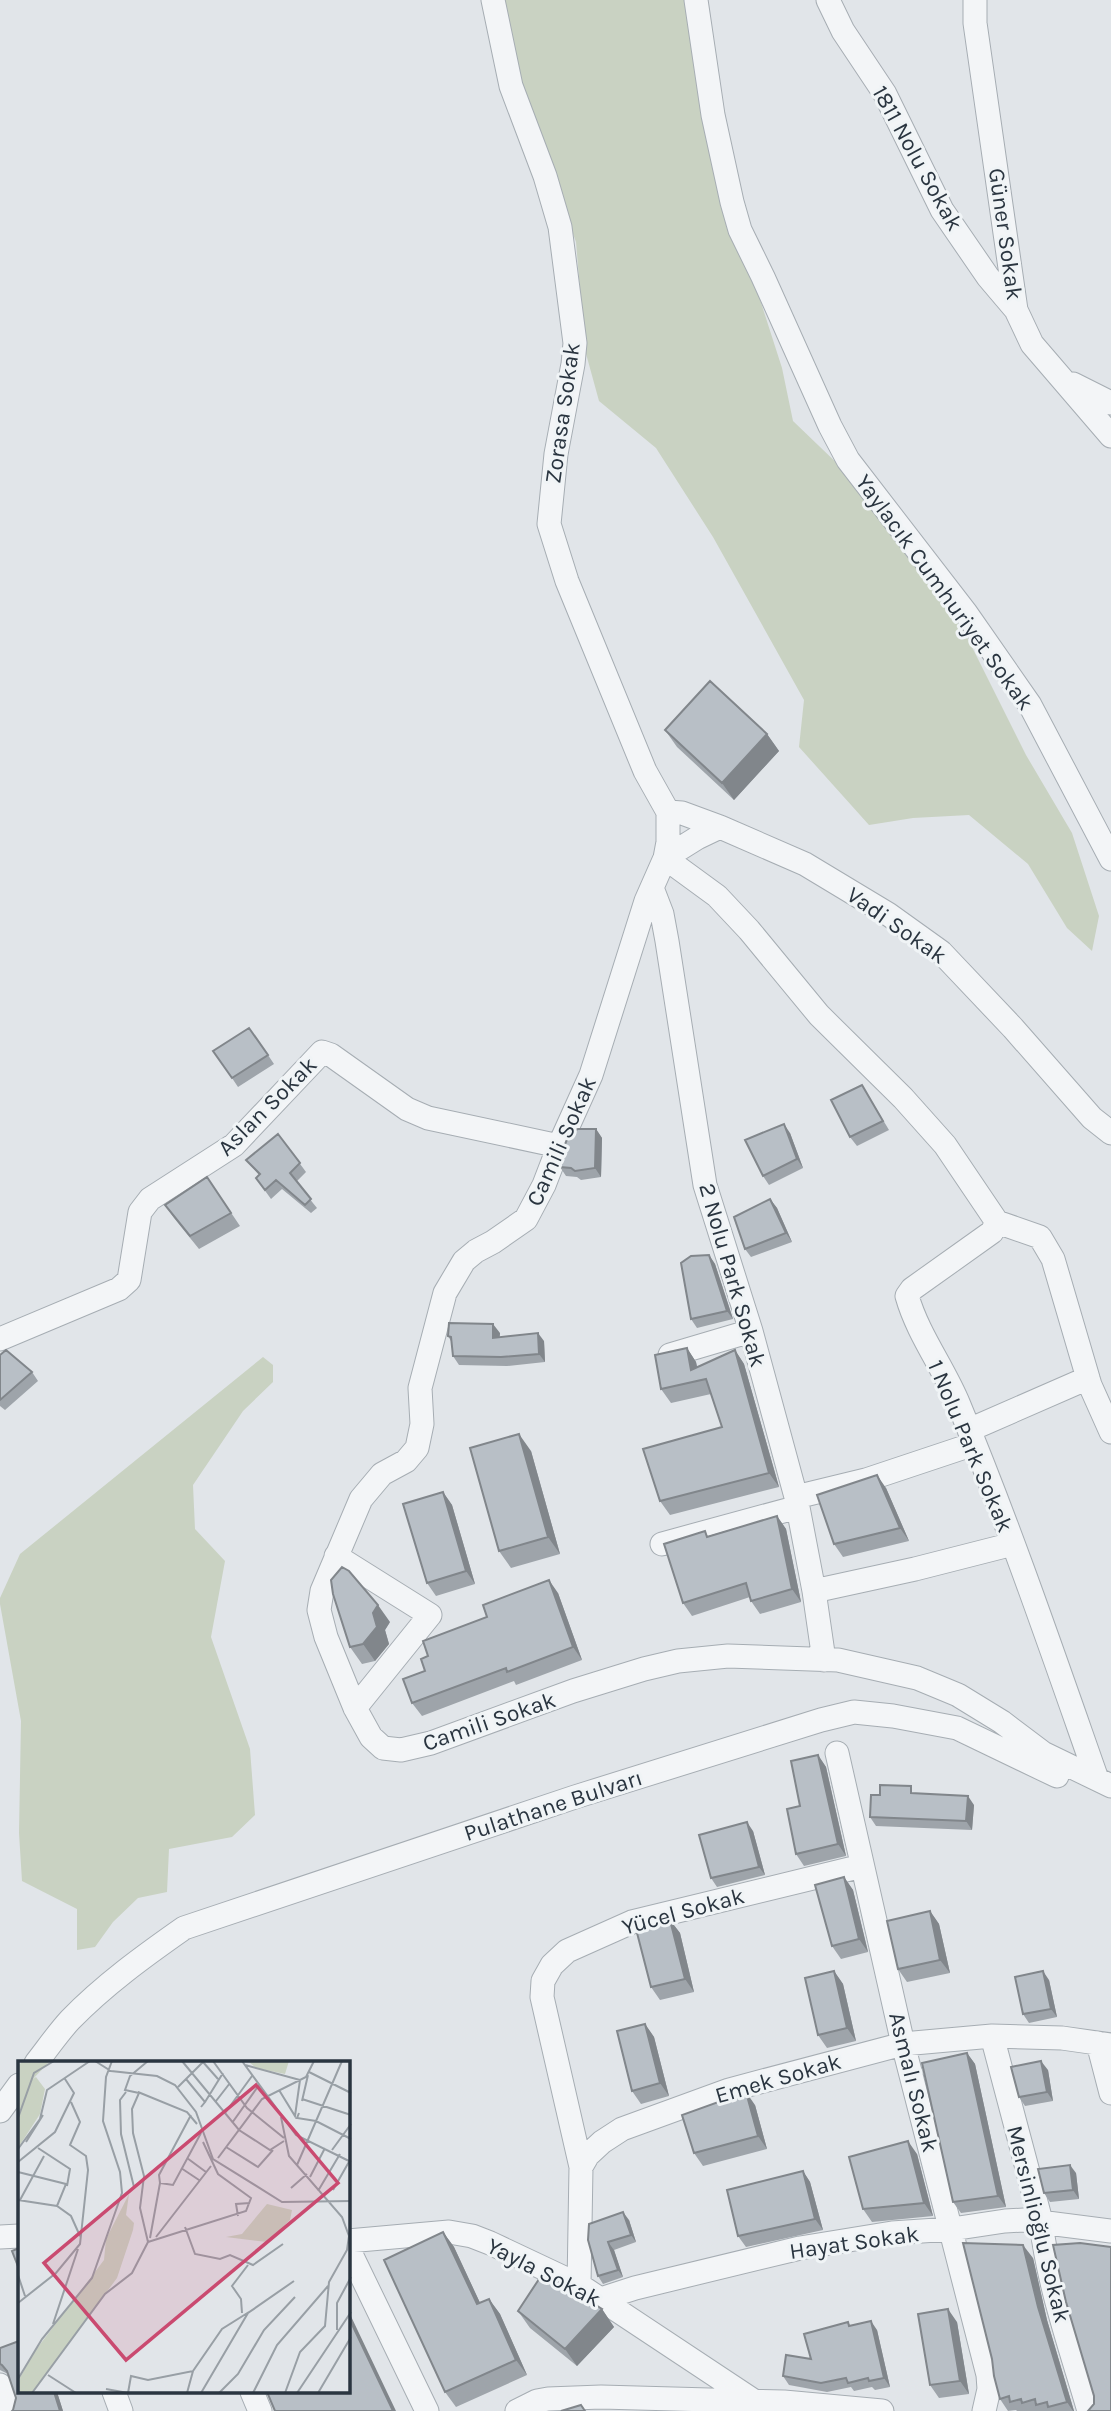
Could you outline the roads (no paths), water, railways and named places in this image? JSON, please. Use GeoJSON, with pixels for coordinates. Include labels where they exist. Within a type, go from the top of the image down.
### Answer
{"type":"FeatureCollection","features":[{"type":"Feature","properties":{"kind":"street","name":"Zorasa Sokak"},"geometry":{"type":"LineString","coordinates":[[493,0],[511,86],[545,176],[560,227],[575,343],[556,454],[550,524],[567,581],[645,771],[668,812]]}},
{"type":"Feature","properties":{"kind":"street","name":"Yaylacık Cumhuriyet Sokak"},"geometry":{"type":"LineString","coordinates":[[696,0],[713,115],[740,230],[800,363],[848,460],[966,613],[1030,705],[1111,859]]}},
{"type":"Feature","properties":{"kind":"street","name":"1811 Nolu Sokak"},"geometry":{"type":"LineString","coordinates":[[828,0],[843,32],[885,94],[942,210],[988,277],[1016,310]]}},
{"type":"Feature","properties":{"kind":"street","name":"Güner Sokak"},"geometry":{"type":"LineString","coordinates":[[975,0],[975,23],[1016,310],[1032,344],[1111,436]]}},
{"type":"Feature","properties":{"kind":"street"},"geometry":{"type":"LineString","coordinates":[[1065,380],[1111,403]]}},
{"type":"Feature","properties":{"kind":"street","name":"Vadi Sokak"},"geometry":{"type":"LineString","coordinates":[[668,812],[682,813],[720,827],[805,863],[888,914],[941,951],[1092,1118],[1111,1133]]}},
{"type":"Feature","properties":{"kind":"street","name":"Camili Sokak"},"geometry":{"type":"LineString","coordinates":[[668,812],[665,858],[652,888],[591,1074],[544,1185],[526,1219],[464,1261],[445,1293],[420,1388],[422,1424],[417,1448],[406,1461],[383,1474],[361,1499],[322,1591],[319,1610],[326,1637],[355,1708],[371,1737],[383,1748],[401,1750],[431,1743],[573,1691],[678,1661],[728,1656],[838,1660],[917,1678],[958,1696],[1002,1722],[1043,1753],[1104,1783]]}},
{"type":"Feature","properties":{"kind":"street"},"geometry":{"type":"LineString","coordinates":[[720,827],[665,858],[725,905],[819,1015],[904,1098],[945,1145],[997,1222],[1040,1237],[1053,1259],[1088,1378],[1111,1432]]}},
{"type":"Feature","properties":{"kind":"street","name":"2 Nolu Park Sokak"},"geometry":{"type":"LineString","coordinates":[[652,888],[662,914],[667,941],[705,1185],[751,1331],[797,1502],[824,1660]]}},
{"type":"Feature","properties":{"kind":"street","name":"Aslan Sokak"},"geometry":{"type":"LineString","coordinates":[[0,1339],[119,1289],[129,1280],[140,1212],[150,1199],[234,1145],[322,1052],[331,1055],[407,1109],[428,1118],[559,1146]]}},
{"type":"Feature","properties":{"kind":"street","name":"1 Nolu Park Sokak"},"geometry":{"type":"LineString","coordinates":[[997,1222],[992,1232],[912,1289],[907,1296],[912,1315],[958,1403],[972,1437],[1104,1783]]}},
{"type":"Feature","properties":{"kind":"street"},"geometry":{"type":"LineString","coordinates":[[670,1354],[751,1331]]}},
{"type":"Feature","properties":{"kind":"street"},"geometry":{"type":"LineString","coordinates":[[663,1544],[866,1480],[972,1437],[1088,1378]]}},
{"type":"Feature","properties":{"kind":"street"},"geometry":{"type":"LineString","coordinates":[[814,1591],[1013,1544]]}},
{"type":"Feature","properties":{"kind":"street"},"geometry":{"type":"LineString","coordinates":[[336,1556],[430,1615],[355,1708]]}},
{"type":"Feature","properties":{"kind":"street","name":"Pulathane Bulvarı"},"geometry":{"type":"LineString","coordinates":[[38,2061],[69,2021],[148,1953],[184,1928],[575,1797],[854,1712],[957,1728],[1111,1801]]}},
{"type":"Feature","properties":{"kind":"street","name":"Asmalı Sokak"},"geometry":{"type":"LineString","coordinates":[[837,1753],[903,2044],[988,2375],[989,2389],[984,2411]]}},
{"type":"Feature","properties":{"kind":"street","name":"Yücel Sokak"},"geometry":{"type":"LineString","coordinates":[[582,2167],[542,1997],[543,1981],[552,1965],[568,1951],[632,1922],[862,1866]]}},
{"type":"Feature","properties":{"kind":"street","name":"Emek Sokak"},"geometry":{"type":"LineString","coordinates":[[582,2167],[588,2155],[602,2142],[634,2125],[729,2090],[903,2044],[992,2036],[1062,2038],[1104,2044]]}},
{"type":"Feature","properties":{"kind":"street","name":"Mersinlioğlu Sokak"},"geometry":{"type":"LineString","coordinates":[[992,2036],[1041,2221],[1043,2244],[1089,2411]]}},
{"type":"Feature","properties":{"kind":"street"},"geometry":{"type":"LineString","coordinates":[[1104,2044],[1111,2093]]}},
{"type":"Feature","properties":{"kind":"street"},"geometry":{"type":"LineString","coordinates":[[0,2111],[18,2086]]}},
{"type":"Feature","properties":{"kind":"street"},"geometry":{"type":"LineString","coordinates":[[579,2285],[582,2167]]}},
{"type":"Feature","properties":{"kind":"street","name":"Hayat Sokak"},"geometry":{"type":"LineString","coordinates":[[601,2299],[635,2288],[800,2248],[892,2234],[1005,2221],[1041,2221],[1111,2231]]}},
{"type":"Feature","properties":{"kind":"street","name":"Yayla Sokak"},"geometry":{"type":"LineString","coordinates":[[350,2241],[450,2232],[489,2243],[579,2285],[754,2401]]}},
{"type":"Feature","properties":{"kind":"street"},"geometry":{"type":"LineString","coordinates":[[0,2237],[18,2236]]}},
{"type":"Feature","properties":{"kind":"street"},"geometry":{"type":"LineString","coordinates":[[350,2252],[427,2411]]}},
{"type":"Feature","properties":{"kind":"street"},"geometry":{"type":"LineString","coordinates":[[0,2385],[9,2411]]}},
{"type":"Feature","properties":{"kind":"street"},"geometry":{"type":"LineString","coordinates":[[115,2394],[121,2411]]}},
{"type":"Feature","properties":{"kind":"street"},"geometry":{"type":"LineString","coordinates":[[253,2394],[260,2411]]}},
{"type":"Feature","properties":{"kind":"street"},"geometry":{"type":"LineString","coordinates":[[517,2411],[537,2401],[567,2398],[754,2401],[882,2411]]}}]}
